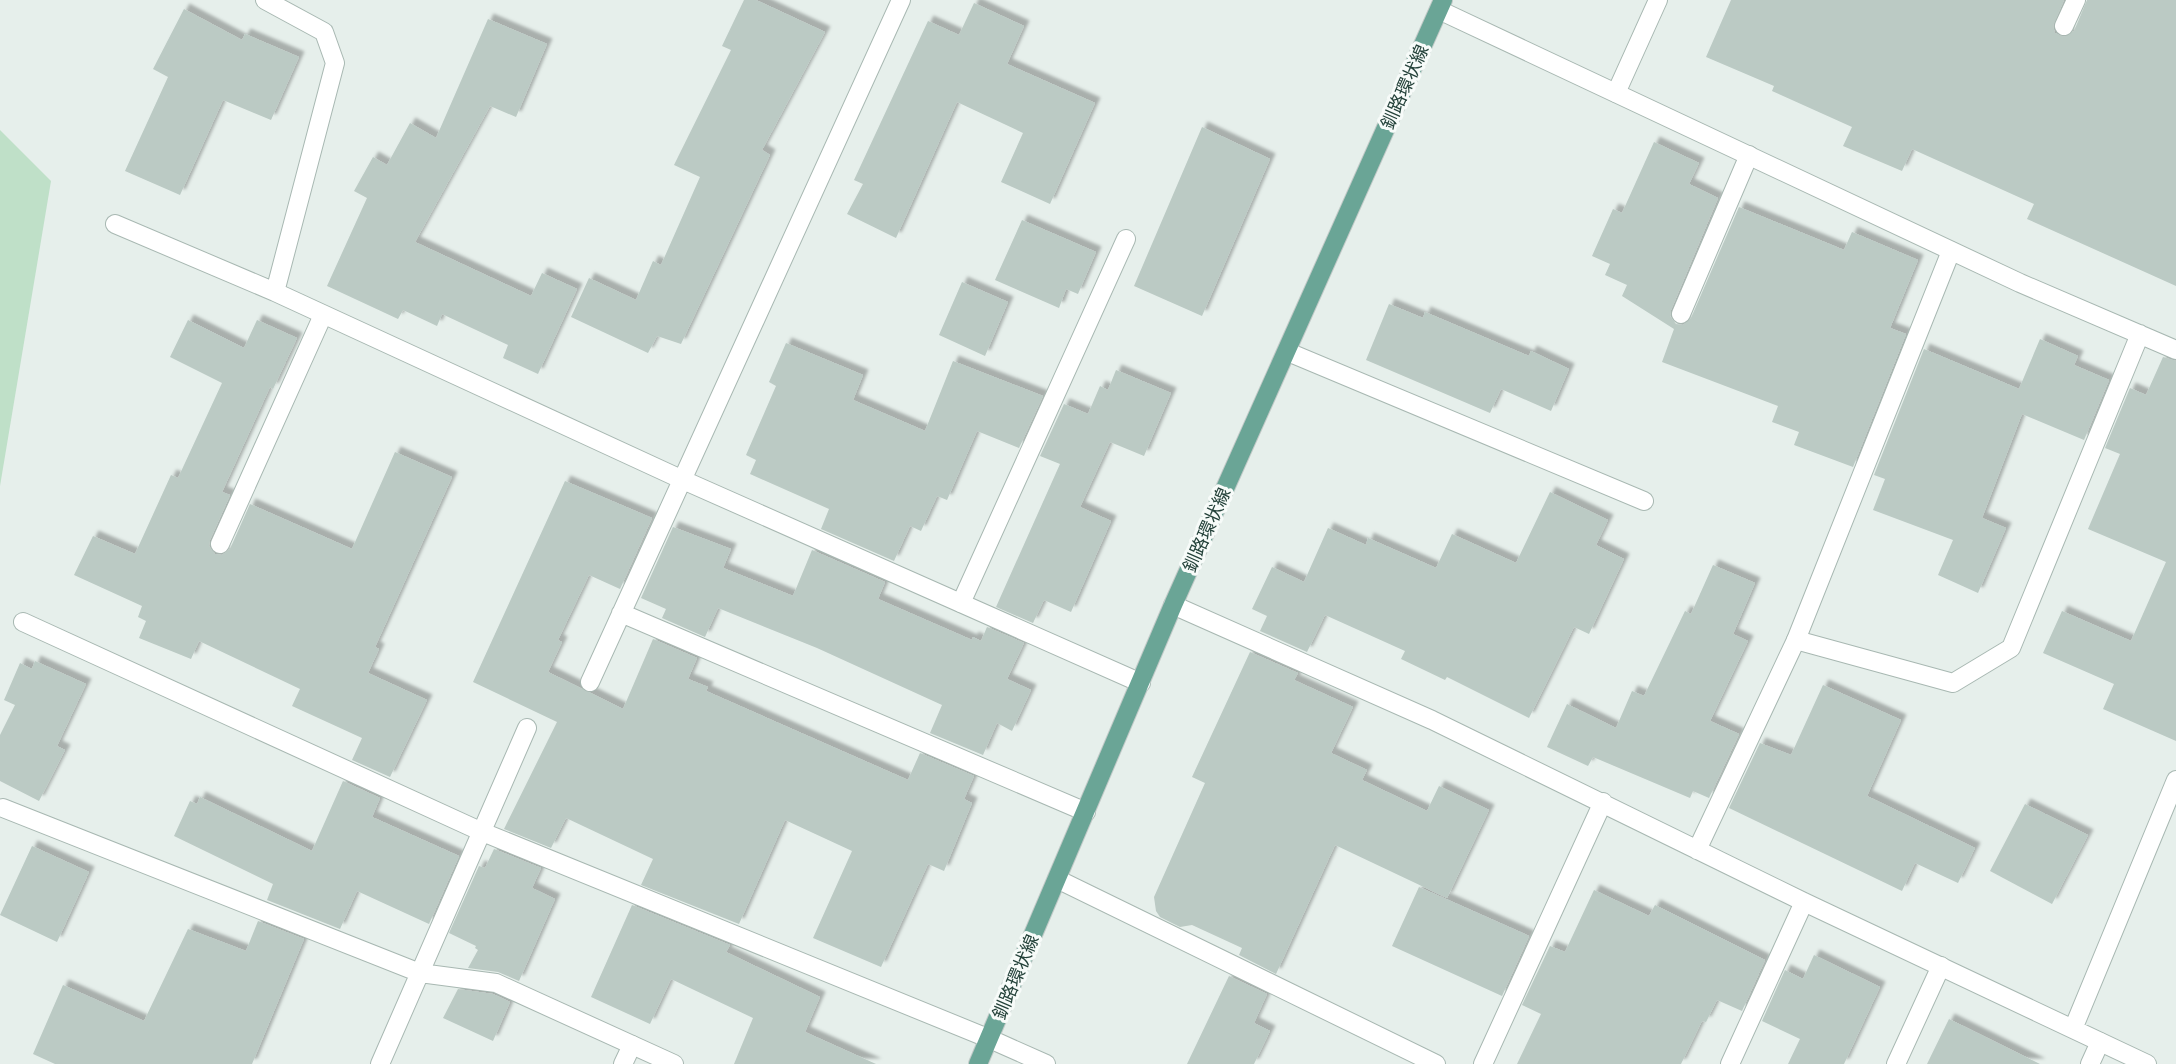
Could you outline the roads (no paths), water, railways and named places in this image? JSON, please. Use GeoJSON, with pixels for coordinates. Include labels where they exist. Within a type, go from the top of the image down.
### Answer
{"type":"FeatureCollection","features":[{"type":"Feature","properties":{"kind":"main road","name":"釧路環状線"},"geometry":{"type":"LineString","coordinates":[[978,1064],[1173,605],[1288,352],[1441,5]]}},
{"type":"Feature","properties":{"kind":"street"},"geometry":{"type":"LineString","coordinates":[[265,0],[324,32],[335,63],[274,292]]}},
{"type":"Feature","properties":{"kind":"street"},"geometry":{"type":"LineString","coordinates":[[590,681],[901,0]]}},
{"type":"Feature","properties":{"kind":"street"},"geometry":{"type":"LineString","coordinates":[[1616,93],[1658,0]]}},
{"type":"Feature","properties":{"kind":"street"},"geometry":{"type":"LineString","coordinates":[[2064,26],[2076,0]]}},
{"type":"Feature","properties":{"kind":"street"},"geometry":{"type":"LineString","coordinates":[[1441,5],[1616,93],[1951,251],[2176,350]]}},
{"type":"Feature","properties":{"kind":"street"},"geometry":{"type":"LineString","coordinates":[[1681,314],[1749,155]]}},
{"type":"Feature","properties":{"kind":"street"},"geometry":{"type":"LineString","coordinates":[[115,224],[274,292],[683,480],[1141,683]]}},
{"type":"Feature","properties":{"kind":"street"},"geometry":{"type":"LineString","coordinates":[[961,603],[1126,238]]}},
{"type":"Feature","properties":{"kind":"street"},"geometry":{"type":"LineString","coordinates":[[1697,850],[1796,640],[1951,251]]}},
{"type":"Feature","properties":{"kind":"street"},"geometry":{"type":"LineString","coordinates":[[220,544],[323,315]]}},
{"type":"Feature","properties":{"kind":"street"},"geometry":{"type":"LineString","coordinates":[[1796,640],[1953,683],[2011,648],[2140,334]]}},
{"type":"Feature","properties":{"kind":"street"},"geometry":{"type":"LineString","coordinates":[[1288,352],[1644,501]]}},
{"type":"Feature","properties":{"kind":"street"},"geometry":{"type":"LineString","coordinates":[[1173,605],[1432,720],[1804,902],[2148,1064]]}},
{"type":"Feature","properties":{"kind":"street"},"geometry":{"type":"LineString","coordinates":[[621,613],[1086,812]]}},
{"type":"Feature","properties":{"kind":"street"},"geometry":{"type":"LineString","coordinates":[[22,622],[480,831],[990,1039],[1046,1064]]}},
{"type":"Feature","properties":{"kind":"street"},"geometry":{"type":"LineString","coordinates":[[380,1064],[527,728]]}},
{"type":"Feature","properties":{"kind":"street"},"geometry":{"type":"LineString","coordinates":[[2073,1029],[2176,780]]}},
{"type":"Feature","properties":{"kind":"street"},"geometry":{"type":"LineString","coordinates":[[1482,1064],[1603,802]]}},
{"type":"Feature","properties":{"kind":"street"},"geometry":{"type":"LineString","coordinates":[[3,808],[420,973],[496,983],[674,1064]]}},
{"type":"Feature","properties":{"kind":"street"},"geometry":{"type":"LineString","coordinates":[[1057,879],[1436,1064]]}},
{"type":"Feature","properties":{"kind":"street"},"geometry":{"type":"LineString","coordinates":[[1730,1064],[1804,902]]}},
{"type":"Feature","properties":{"kind":"street"},"geometry":{"type":"LineString","coordinates":[[1896,1064],[1941,966]]}},
{"type":"Feature","properties":{"kind":"street"},"geometry":{"type":"LineString","coordinates":[[2090,1064],[2100,1042]]}},
{"type":"Feature","properties":{"kind":"street"},"geometry":{"type":"LineString","coordinates":[[623,1064],[632,1045]]}}]}
